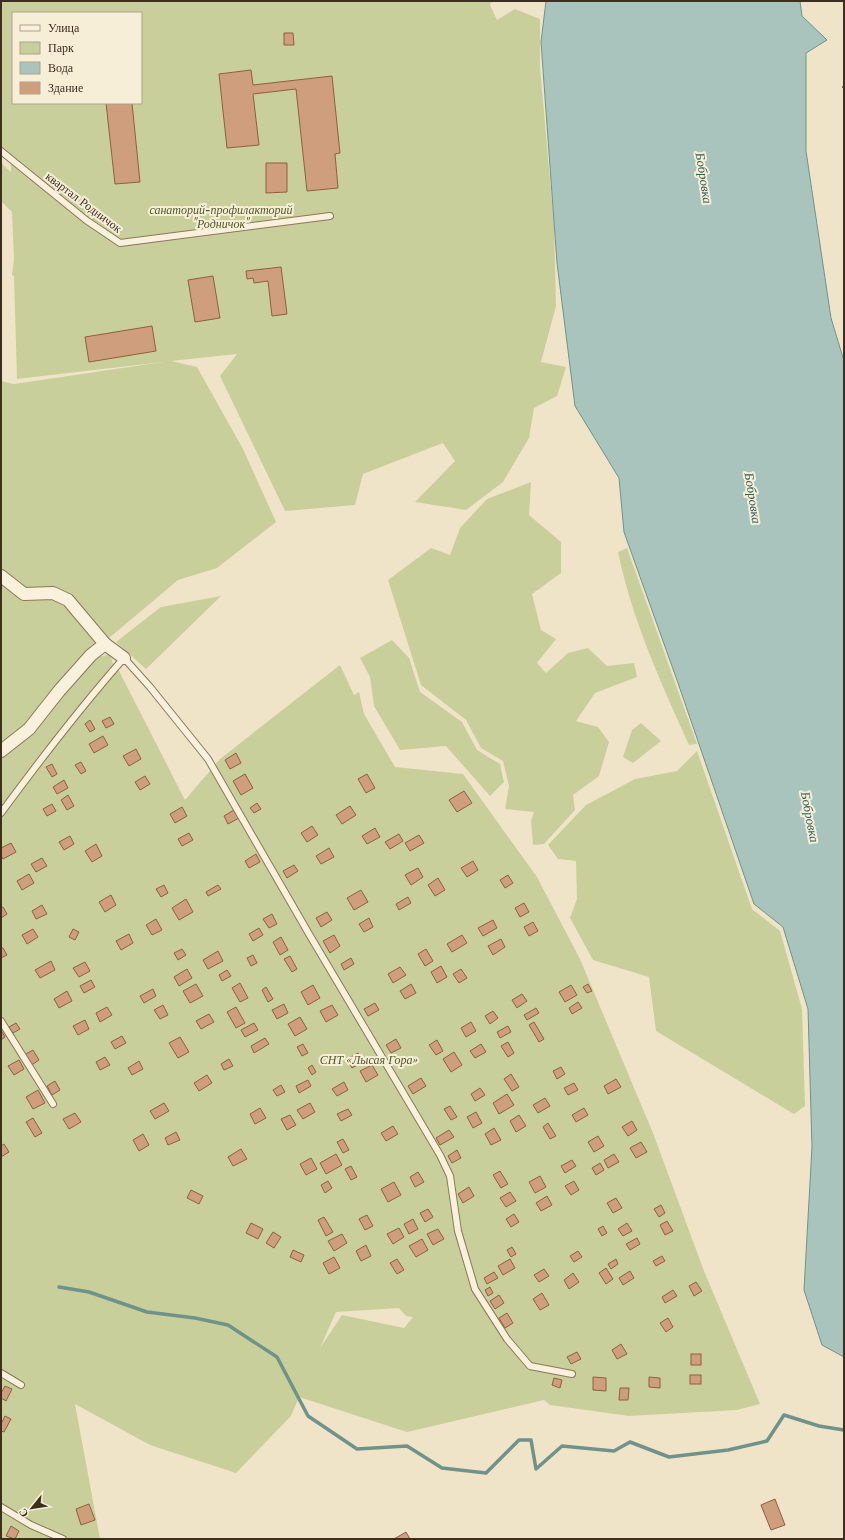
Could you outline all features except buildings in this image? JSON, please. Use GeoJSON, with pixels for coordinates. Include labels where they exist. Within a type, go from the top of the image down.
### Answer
{"type":"FeatureCollection","features":[{"type":"Feature","properties":{"kind":"street"},"geometry":{"type":"LineString","coordinates":[[1,576],[24,594],[53,593],[68,600],[105,644],[124,658]]}},
{"type":"Feature","properties":{"kind":"street"},"geometry":{"type":"LineString","coordinates":[[1,751],[28,729],[91,655],[105,644]]}},
{"type":"Feature","properties":{"kind":"lane","name":"квартал Родничок"},"geometry":{"type":"LineString","coordinates":[[1,151],[86,220],[120,243],[330,216]]}},
{"type":"Feature","properties":{"kind":"lane"},"geometry":{"type":"LineString","coordinates":[[1,813],[88,699],[124,658],[150,687],[208,759],[309,934],[440,1155],[450,1176],[458,1231],[479,1295],[507,1339],[530,1366],[572,1374]]}},
{"type":"Feature","properties":{"kind":"lane"},"geometry":{"type":"LineString","coordinates":[[1,1021],[53,1104]]}},
{"type":"Feature","properties":{"kind":"lane"},"geometry":{"type":"LineString","coordinates":[[1,1373],[21,1384]]}},
{"type":"Feature","properties":{"kind":"lane"},"geometry":{"type":"LineString","coordinates":[[1,1507],[31,1524],[63,1539]]}},
{"type":"Feature","properties":{"kind":"green space","name":"санаторий-профилакторий \"Родничок\""},"geometry":{"type":"Polygon","coordinates":[[[1,1],[492,1],[490,5],[497,20],[515,9],[540,19],[540,67],[554,225],[556,306],[541,362],[566,367],[557,396],[534,408],[529,438],[503,482],[466,510],[415,502],[455,461],[443,443],[363,474],[355,505],[285,511],[220,376],[237,354],[171,361],[197,367],[243,449],[276,522],[217,568],[178,580],[83,660],[23,732],[1,748],[1,381],[14,384],[163,362],[17,379],[14,276],[12,275],[14,260],[12,212],[1,201],[1,163],[11,172],[11,155],[1,147],[1,1]]]}},
{"type":"Feature","properties":{"kind":"green space"},"geometry":{"type":"Polygon","coordinates":[[[531,482],[529,515],[561,542],[561,573],[532,594],[541,630],[556,639],[537,663],[546,673],[568,653],[588,648],[607,666],[634,663],[637,677],[595,693],[576,721],[598,727],[609,742],[599,776],[573,795],[575,810],[544,844],[533,845],[531,821],[534,812],[505,809],[509,786],[503,761],[481,748],[466,720],[421,685],[388,580],[431,548],[450,555],[460,528],[487,499],[531,482]]]}},
{"type":"Feature","properties":{"kind":"green space"},"geometry":{"type":"Polygon","coordinates":[[[627,548],[697,744],[689,745],[658,675],[639,627],[618,552],[627,548]]]}},
{"type":"Feature","properties":{"kind":"green space"},"geometry":{"type":"Polygon","coordinates":[[[221,596],[146,669],[116,642],[161,607],[221,596]]]}},
{"type":"Feature","properties":{"kind":"green space"},"geometry":{"type":"Polygon","coordinates":[[[392,640],[409,658],[420,692],[462,722],[477,750],[500,764],[504,782],[490,796],[446,746],[400,750],[374,706],[370,677],[360,658],[392,640]]]}},
{"type":"Feature","properties":{"kind":"green space","name":"СНТ «Лысая Гора»"},"geometry":{"type":"Polygon","coordinates":[[[110,654],[113,664],[115,663],[185,800],[220,759],[340,665],[354,695],[359,692],[364,714],[395,767],[463,774],[537,877],[580,959],[653,1133],[704,1271],[760,1404],[737,1410],[629,1416],[550,1405],[544,1400],[407,1432],[299,1397],[291,1416],[236,1473],[150,1445],[75,1404],[100,1539],[1,1539],[1,755],[91,659],[110,654]],[[399,1308],[336,1312],[320,1348],[342,1315],[404,1328],[413,1317],[406,1316],[399,1308]]]}},
{"type":"Feature","properties":{"kind":"green space"},"geometry":{"type":"Polygon","coordinates":[[[641,723],[661,741],[633,763],[623,757],[632,730],[641,723]]]}},
{"type":"Feature","properties":{"kind":"green space"},"geometry":{"type":"Polygon","coordinates":[[[697,751],[752,909],[780,931],[802,1009],[805,1106],[794,1114],[656,1031],[649,977],[593,960],[570,918],[577,899],[576,861],[558,859],[548,845],[586,805],[635,779],[677,771],[697,751]]]}},
{"type":"Feature","properties":{"kind":"water","name":"Бобровка"},"geometry":{"type":"Polygon","coordinates":[[[546,1],[800,1],[802,16],[827,40],[806,53],[806,151],[831,318],[844,361],[844,1357],[822,1345],[804,1290],[812,1147],[808,1009],[783,927],[754,904],[624,532],[619,478],[575,406],[557,263],[541,42],[546,1]]]}},
{"type":"Feature","properties":{"kind":"waterway"},"geometry":{"type":"LineString","coordinates":[[59,1287],[89,1292],[147,1312],[195,1318],[228,1325],[277,1357],[308,1416],[357,1449],[407,1446],[442,1468],[486,1473],[519,1440],[531,1440],[536,1469],[562,1446],[614,1451],[630,1442],[669,1457],[728,1450],[767,1441],[784,1415],[819,1426],[844,1430]]}}]}
